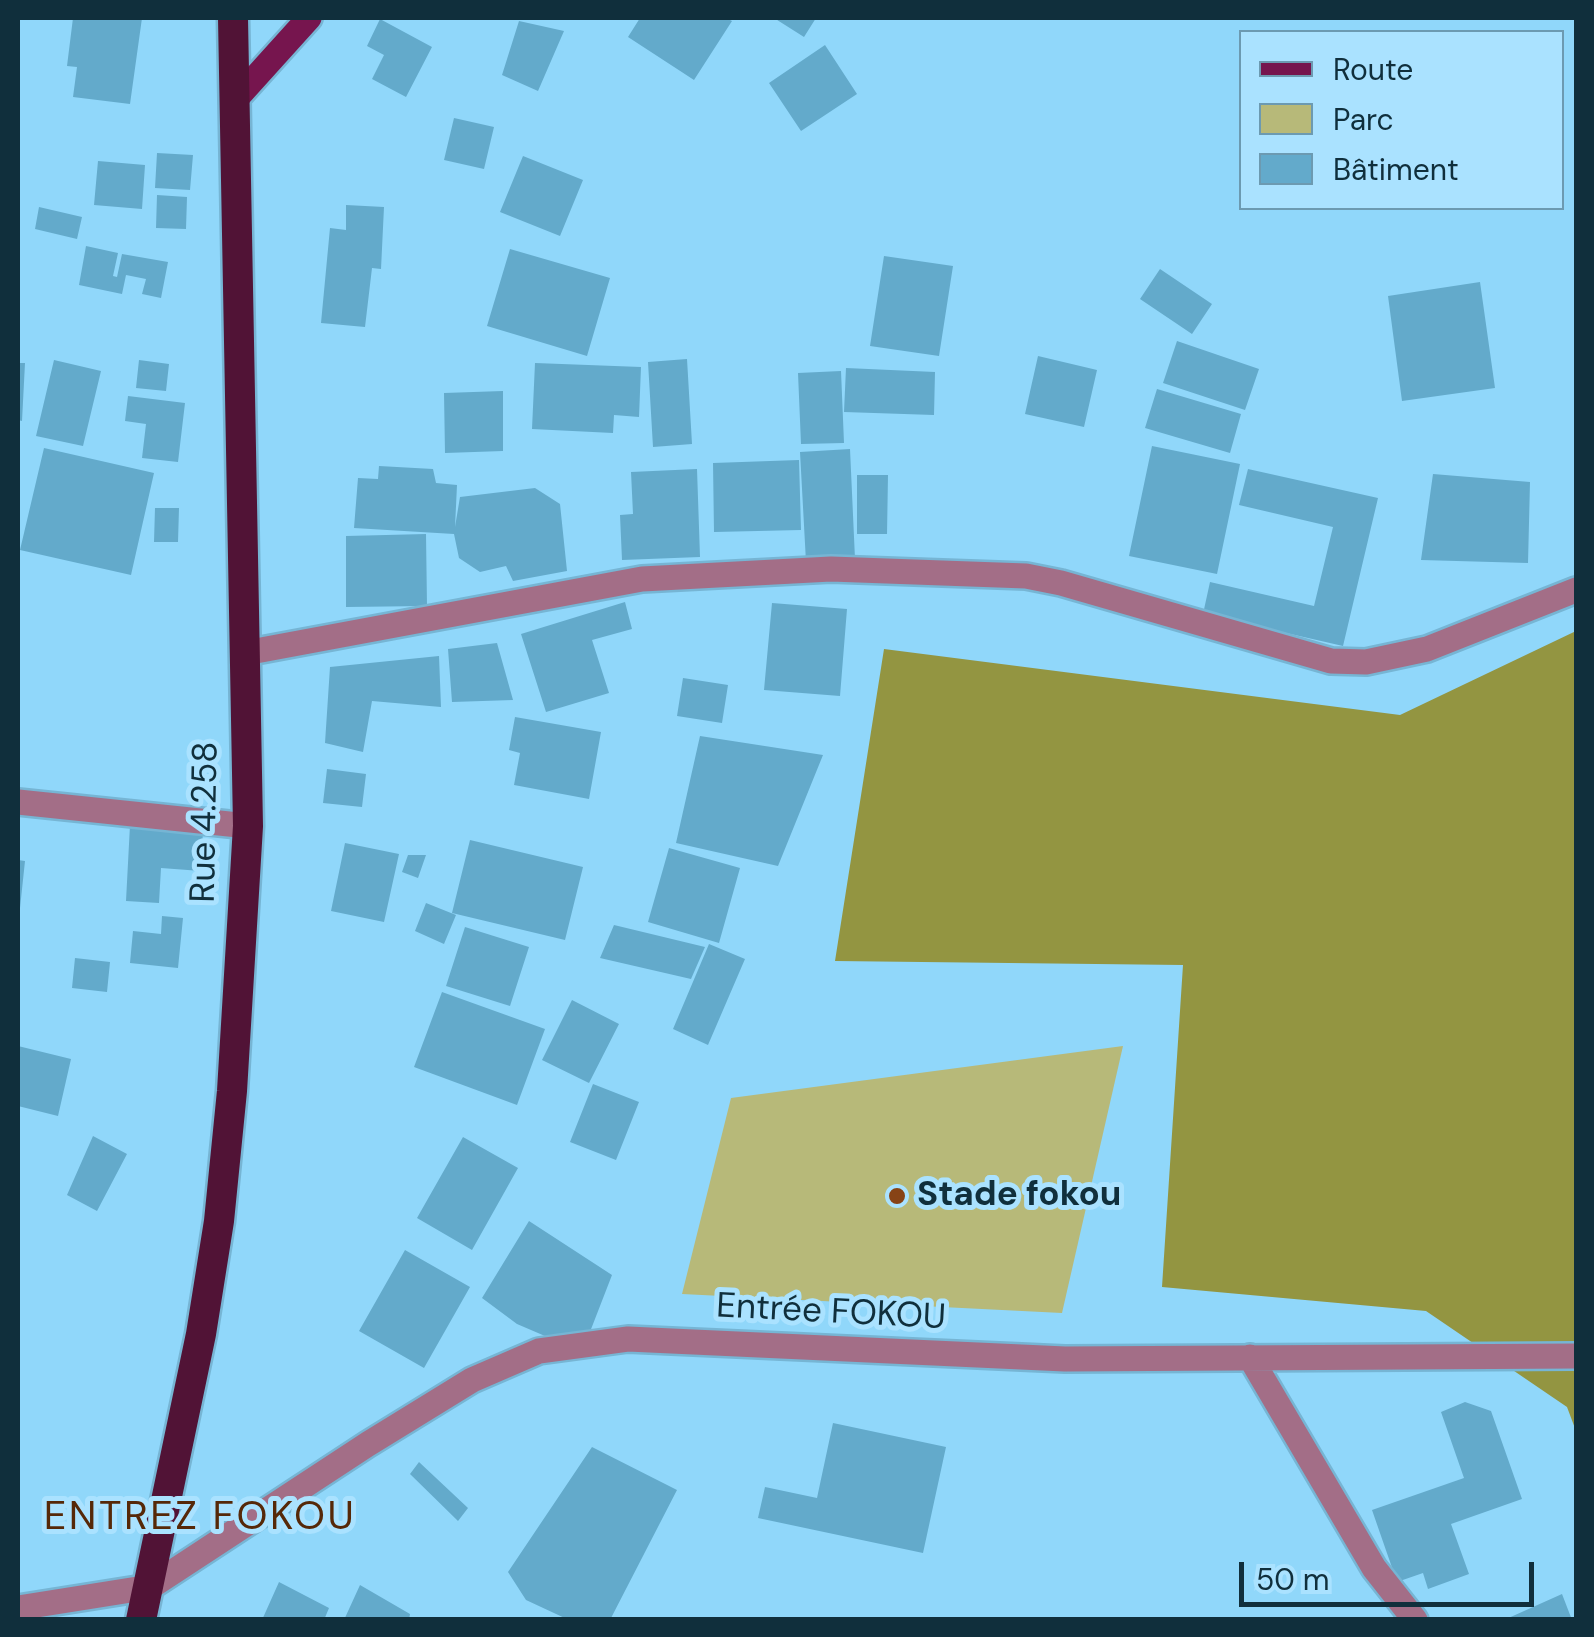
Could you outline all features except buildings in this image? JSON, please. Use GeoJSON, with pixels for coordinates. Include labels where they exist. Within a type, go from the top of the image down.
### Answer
{"type":"FeatureCollection","features":[{"type":"Feature","properties":{"kind":"highway","name":"Rue 4.258"},"geometry":{"type":"LineString","coordinates":[[142,1620],[201,1334],[220,1221],[248,826],[233,18]]}},
{"type":"Feature","properties":{"kind":"main road"},"geometry":{"type":"LineString","coordinates":[[234,100],[309,18]]}},
{"type":"Feature","properties":{"kind":"street"},"geometry":{"type":"LineString","coordinates":[[245,653],[642,580],[831,569],[992,573],[1044,580],[1330,661],[1366,662],[1426,648],[1576,590]]}},
{"type":"Feature","properties":{"kind":"street"},"geometry":{"type":"LineString","coordinates":[[18,802],[248,826]]}},
{"type":"Feature","properties":{"kind":"street","name":"Entrée FOKOU"},"geometry":{"type":"LineString","coordinates":[[150,1587],[442,1398],[472,1380],[539,1351],[628,1339],[1065,1359],[1576,1356]]}},
{"type":"Feature","properties":{"kind":"street"},"geometry":{"type":"LineString","coordinates":[[1250,1357],[1374,1568],[1415,1620]]}},
{"type":"Feature","properties":{"kind":"street"},"geometry":{"type":"LineString","coordinates":[[18,1608],[150,1587]]}},
{"type":"Feature","properties":{"kind":"green space","name":"Stade fokou"},"geometry":{"type":"Polygon","coordinates":[[[1123,1046],[1062,1313],[682,1294],[731,1098],[1123,1046]]]}},
{"type":"Feature","properties":{"kind":"shaded area"},"geometry":{"type":"Polygon","coordinates":[[[1576,631],[1576,1431],[1567,1407],[1426,1311],[1162,1287],[1183,965],[835,961],[884,649],[1400,715],[1576,631]]]}},
{"type":"Feature","properties":{"kind":"place","name":"Stade fokou"},"geometry":{"type":"Point","coordinates":[897,1196]}},
{"type":"Feature","properties":{"kind":"district","name":"ENTREZ FOKOU"},"geometry":{"type":"Point","coordinates":[200,1519]}}]}
